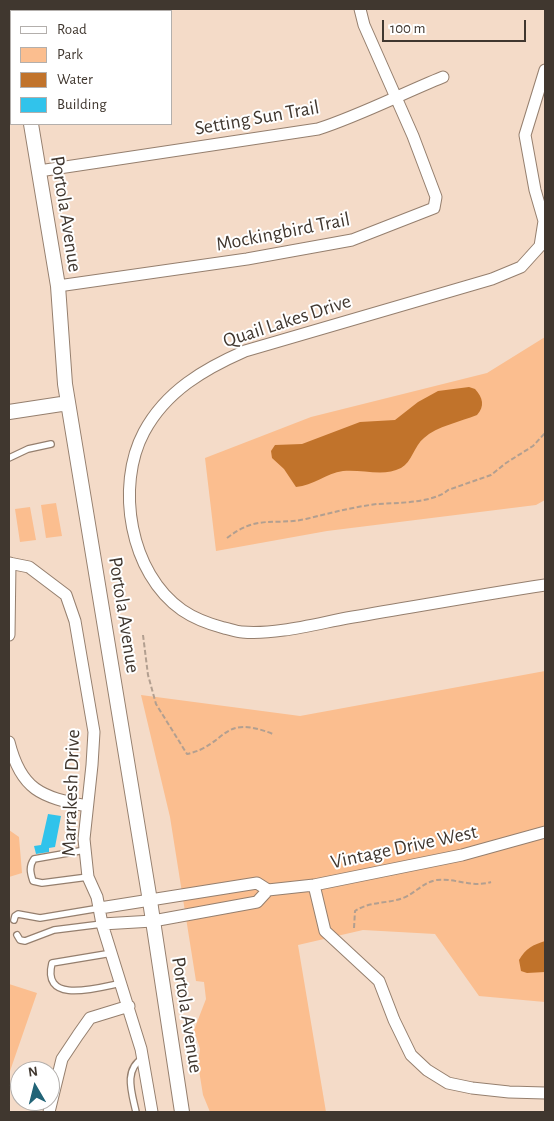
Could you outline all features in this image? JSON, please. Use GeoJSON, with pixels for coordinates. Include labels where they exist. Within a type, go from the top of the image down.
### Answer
{"type":"FeatureCollection","features":[{"type":"Feature","properties":{"kind":"street"},"geometry":{"type":"LineString","coordinates":[[360,9],[364,25],[395,96]]}},
{"type":"Feature","properties":{"kind":"street","name":"Quail Lakes Drive"},"geometry":{"type":"LineString","coordinates":[[545,70],[525,135],[535,190],[544,221],[540,246],[521,268],[492,279],[245,350],[215,364],[188,381],[156,414],[136,452],[129,494],[142,559],[159,587],[181,610],[197,619],[242,632],[287,629],[545,585]]}},
{"type":"Feature","properties":{"kind":"street","name":"Setting Sun Trail"},"geometry":{"type":"LineString","coordinates":[[39,171],[318,129],[357,117],[395,96],[443,77]]}},
{"type":"Feature","properties":{"kind":"street","name":"Mockingbird Trail"},"geometry":{"type":"LineString","coordinates":[[58,286],[247,259],[352,240],[434,208],[436,196],[395,96]]}},
{"type":"Feature","properties":{"kind":"street","name":"Portola Avenue"},"geometry":{"type":"LineString","coordinates":[[31,125],[58,286],[68,403],[150,901],[182,1112]]}},
{"type":"Feature","properties":{"kind":"street"},"geometry":{"type":"LineString","coordinates":[[9,412],[68,403]]}},
{"type":"Feature","properties":{"kind":"street"},"geometry":{"type":"LineString","coordinates":[[9,634],[10,563]]}},
{"type":"Feature","properties":{"kind":"street","name":"Marrakesh Drive"},"geometry":{"type":"LineString","coordinates":[[10,563],[29,567],[66,595],[74,622],[94,732],[87,806],[86,850],[88,877],[100,908],[102,924],[129,1006],[143,1058],[152,1112]]}},
{"type":"Feature","properties":{"kind":"street"},"geometry":{"type":"LineString","coordinates":[[9,742],[15,766],[36,790],[56,800],[87,806]]}},
{"type":"Feature","properties":{"kind":"street","name":"Vintage Drive West"},"geometry":{"type":"LineString","coordinates":[[100,908],[257,883],[268,890],[314,885],[462,855],[545,832]]}},
{"type":"Feature","properties":{"kind":"street"},"geometry":{"type":"LineString","coordinates":[[314,885],[325,931],[379,981],[402,1038],[411,1055],[427,1070],[448,1083],[472,1088],[509,1092],[545,1092]]}},
{"type":"Feature","properties":{"kind":"street","name":"Vintage Drive West"},"geometry":{"type":"LineString","coordinates":[[102,924],[153,921],[257,902],[268,890]]}},
{"type":"Feature","properties":{"kind":"street"},"geometry":{"type":"LineString","coordinates":[[50,1112],[62,1059],[90,1018],[129,1006]]}},
{"type":"Feature","properties":{"kind":"lane"},"geometry":{"type":"LineString","coordinates":[[9,458],[28,449],[51,444]]}},
{"type":"Feature","properties":{"kind":"lane"},"geometry":{"type":"LineString","coordinates":[[86,850],[34,859],[30,864],[30,874],[33,881],[42,883],[88,877]]}},
{"type":"Feature","properties":{"kind":"lane"},"geometry":{"type":"LineString","coordinates":[[14,920],[18,914],[40,918],[100,908]]}},
{"type":"Feature","properties":{"kind":"lane"},"geometry":{"type":"LineString","coordinates":[[16,935],[20,940],[25,941],[54,930],[102,924]]}},
{"type":"Feature","properties":{"kind":"lane"},"geometry":{"type":"LineString","coordinates":[[112,953],[52,963],[50,969],[54,985],[61,990],[78,991],[122,983]]}},
{"type":"Feature","properties":{"kind":"lane"},"geometry":{"type":"LineString","coordinates":[[136,1112],[129,1075],[134,1063],[143,1058]]}},
{"type":"Feature","properties":{"kind":"path"},"geometry":{"type":"LineString","coordinates":[[227,538],[242,527],[261,522],[306,519],[325,513],[412,501],[444,494],[448,490],[491,475],[533,446],[545,434]]}},
{"type":"Feature","properties":{"kind":"path"},"geometry":{"type":"LineString","coordinates":[[143,636],[148,675],[156,704],[187,754],[204,748],[223,734],[240,726],[273,734]]}},
{"type":"Feature","properties":{"kind":"path"},"geometry":{"type":"LineString","coordinates":[[354,928],[355,911],[362,906],[400,899],[425,883],[437,880],[473,885],[491,882]]}},
{"type":"Feature","properties":{"kind":"green space"},"geometry":{"type":"Polygon","coordinates":[[[545,337],[545,500],[536,505],[327,531],[216,551],[205,458],[311,417],[487,373],[545,337]]]}},
{"type":"Feature","properties":{"kind":"green space"},"geometry":{"type":"Polygon","coordinates":[[[56,503],[62,536],[46,538],[41,505],[56,503]]]}},
{"type":"Feature","properties":{"kind":"green space"},"geometry":{"type":"Polygon","coordinates":[[[30,507],[36,540],[20,542],[15,509],[30,507]]]}},
{"type":"Feature","properties":{"kind":"green space"},"geometry":{"type":"Polygon","coordinates":[[[545,671],[545,1002],[479,996],[435,934],[363,930],[298,945],[326,1112],[210,1112],[203,1095],[198,1064],[200,1049],[194,1030],[206,999],[204,982],[196,981],[170,817],[141,695],[300,716],[545,671]]]}},
{"type":"Feature","properties":{"kind":"green space"},"geometry":{"type":"Polygon","coordinates":[[[9,830],[19,837],[22,873],[9,877],[9,830]]]}},
{"type":"Feature","properties":{"kind":"green space"},"geometry":{"type":"Polygon","coordinates":[[[9,984],[37,993],[13,1061],[10,1061],[9,1074],[9,984]]]}},
{"type":"Feature","properties":{"kind":"water"},"geometry":{"type":"Polygon","coordinates":[[[469,387],[475,389],[481,399],[482,405],[477,415],[442,427],[429,434],[421,441],[405,465],[394,471],[343,471],[296,487],[284,469],[272,458],[271,451],[275,445],[302,444],[360,422],[395,420],[418,402],[438,391],[469,387]]]}},
{"type":"Feature","properties":{"kind":"water"},"geometry":{"type":"Polygon","coordinates":[[[545,941],[545,972],[527,973],[521,971],[519,960],[524,953],[533,946],[545,941]]]}},
{"type":"Feature","properties":{"kind":"building"},"geometry":{"type":"Polygon","coordinates":[[[48,814],[61,816],[55,847],[49,848],[49,852],[36,854],[34,846],[41,845],[48,814]]]}}]}
